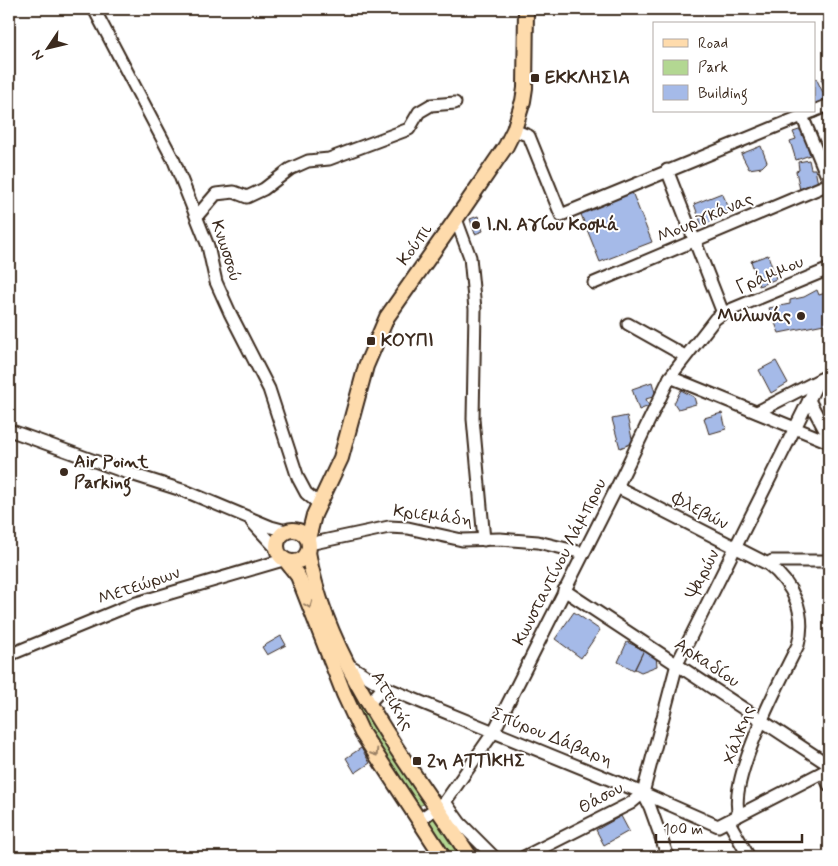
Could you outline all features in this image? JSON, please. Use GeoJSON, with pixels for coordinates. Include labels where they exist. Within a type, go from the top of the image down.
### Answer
{"type":"FeatureCollection","features":[{"type":"Feature","properties":{"kind":"main road","name":"Κούπι"},"geometry":{"type":"LineString","coordinates":[[319,504],[341,458],[366,366],[379,334],[398,300],[456,219],[514,130],[525,88],[526,9]]}},
{"type":"Feature","properties":{"kind":"main road"},"geometry":{"type":"LineString","coordinates":[[319,504],[305,520],[279,538],[282,557],[298,576],[344,694],[362,733],[443,857]]}},
{"type":"Feature","properties":{"kind":"main road"},"geometry":{"type":"LineString","coordinates":[[282,557],[300,561],[308,545],[310,524],[319,504]]}},
{"type":"Feature","properties":{"kind":"main road"},"geometry":{"type":"LineString","coordinates":[[289,530],[301,532],[308,545]]}},
{"type":"Feature","properties":{"kind":"main road","name":"Αττικής"},"geometry":{"type":"LineString","coordinates":[[308,545],[316,590],[325,617],[349,665],[369,703],[441,804],[470,857]]}},
{"type":"Feature","properties":{"kind":"street","name":"Κνωσσού"},"geometry":{"type":"LineString","coordinates":[[94,9],[174,161],[208,246],[216,282],[269,389],[298,478],[306,493],[319,504]]}},
{"type":"Feature","properties":{"kind":"street"},"geometry":{"type":"LineString","coordinates":[[197,216],[216,194],[234,192],[247,196],[264,190],[290,170],[308,161],[329,159],[409,129],[419,112],[431,105],[455,103]]}},
{"type":"Feature","properties":{"kind":"street"},"geometry":{"type":"LineString","coordinates":[[816,110],[829,105]]}},
{"type":"Feature","properties":{"kind":"street"},"geometry":{"type":"LineString","coordinates":[[514,130],[529,136],[561,215],[812,112]]}},
{"type":"Feature","properties":{"kind":"street"},"geometry":{"type":"LineString","coordinates":[[802,116],[829,182]]}},
{"type":"Feature","properties":{"kind":"street"},"geometry":{"type":"LineString","coordinates":[[667,170],[723,313]]}},
{"type":"Feature","properties":{"kind":"street","name":"Μουργκάνας"},"geometry":{"type":"LineString","coordinates":[[594,283],[696,241],[829,182]]}},
{"type":"Feature","properties":{"kind":"street"},"geometry":{"type":"LineString","coordinates":[[456,219],[470,257],[474,301],[473,419],[484,540]]}},
{"type":"Feature","properties":{"kind":"street","name":"Γράμμου"},"geometry":{"type":"LineString","coordinates":[[723,313],[829,269]]}},
{"type":"Feature","properties":{"kind":"street","name":"Κωνσταντίνου Λάμπρου"},"geometry":{"type":"LineString","coordinates":[[419,820],[441,804],[493,733],[617,487],[670,376],[715,319],[723,313]]}},
{"type":"Feature","properties":{"kind":"street"},"geometry":{"type":"LineString","coordinates":[[628,324],[685,356]]}},
{"type":"Feature","properties":{"kind":"street"},"geometry":{"type":"LineString","coordinates":[[670,376],[829,442]]}},
{"type":"Feature","properties":{"kind":"street"},"geometry":{"type":"LineString","coordinates":[[758,412],[824,377]]}},
{"type":"Feature","properties":{"kind":"street","name":"Ψαρών"},"geometry":{"type":"LineString","coordinates":[[643,794],[677,664],[810,400],[824,377]]}},
{"type":"Feature","properties":{"kind":"street"},"geometry":{"type":"LineString","coordinates":[[810,400],[829,438]]}},
{"type":"Feature","properties":{"kind":"street"},"geometry":{"type":"LineString","coordinates":[[9,430],[236,511],[271,527],[289,530]]}},
{"type":"Feature","properties":{"kind":"street","name":"Φλεβών"},"geometry":{"type":"LineString","coordinates":[[617,487],[768,564]]}},
{"type":"Feature","properties":{"kind":"street"},"geometry":{"type":"LineString","coordinates":[[236,511],[250,520],[282,557]]}},
{"type":"Feature","properties":{"kind":"street","name":"Κριεμάδη"},"geometry":{"type":"LineString","coordinates":[[308,545],[389,526],[408,528],[462,540],[538,542],[583,553]]}},
{"type":"Feature","properties":{"kind":"street","name":"Μετεώρων"},"geometry":{"type":"LineString","coordinates":[[9,655],[133,604],[282,557]]}},
{"type":"Feature","properties":{"kind":"street"},"geometry":{"type":"LineString","coordinates":[[768,564],[772,561],[829,560]]}},
{"type":"Feature","properties":{"kind":"street","name":"Χάλκης"},"geometry":{"type":"LineString","coordinates":[[734,818],[752,740],[798,645],[802,631],[794,593],[783,576],[768,564]]}},
{"type":"Feature","properties":{"kind":"street","name":"Αρκαδίου"},"geometry":{"type":"LineString","coordinates":[[564,590],[762,720],[827,769]]}},
{"type":"Feature","properties":{"kind":"street","name":"Σπύρου Δάβαρη"},"geometry":{"type":"LineString","coordinates":[[349,665],[384,687],[643,794]]}},
{"type":"Feature","properties":{"kind":"street"},"geometry":{"type":"LineString","coordinates":[[369,703],[384,687]]}},
{"type":"Feature","properties":{"kind":"street"},"geometry":{"type":"LineString","coordinates":[[746,856],[734,818],[827,769],[829,785]]}},
{"type":"Feature","properties":{"kind":"street"},"geometry":{"type":"LineString","coordinates":[[643,794],[650,807],[668,857]]}},
{"type":"Feature","properties":{"kind":"street","name":"Θάσου"},"geometry":{"type":"LineString","coordinates":[[524,857],[631,803],[643,794],[718,826],[734,818]]}},
{"type":"Feature","properties":{"kind":"street"},"geometry":{"type":"LineString","coordinates":[[441,804],[494,857]]}},
{"type":"Feature","properties":{"kind":"green space"},"geometry":{"type":"Polygon","coordinates":[[[307,567],[311,590],[427,803],[418,806],[363,722],[302,570],[307,567]]]}},
{"type":"Feature","properties":{"kind":"green space"},"geometry":{"type":"Polygon","coordinates":[[[435,817],[466,857],[449,857],[428,824],[435,817]]]}},
{"type":"Feature","properties":{"kind":"building"},"geometry":{"type":"Polygon","coordinates":[[[829,75],[829,97],[821,79],[829,75]]]}},
{"type":"Feature","properties":{"kind":"building"},"geometry":{"type":"Polygon","coordinates":[[[816,78],[827,101],[816,106],[816,78]]]}},
{"type":"Feature","properties":{"kind":"building"},"geometry":{"type":"Polygon","coordinates":[[[802,129],[810,155],[796,160],[790,141],[796,139],[793,132],[802,129]]]}},
{"type":"Feature","properties":{"kind":"building"},"geometry":{"type":"Polygon","coordinates":[[[829,142],[829,170],[820,145],[829,142]]]}},
{"type":"Feature","properties":{"kind":"building"},"geometry":{"type":"Polygon","coordinates":[[[761,146],[767,162],[762,167],[749,169],[741,154],[761,146]]]}},
{"type":"Feature","properties":{"kind":"building"},"geometry":{"type":"Polygon","coordinates":[[[809,160],[811,169],[815,169],[818,184],[815,187],[800,190],[796,171],[799,170],[798,162],[809,160]]]}},
{"type":"Feature","properties":{"kind":"building"},"geometry":{"type":"Polygon","coordinates":[[[632,192],[652,242],[600,262],[580,212],[632,192]]]}},
{"type":"Feature","properties":{"kind":"building"},"geometry":{"type":"Polygon","coordinates":[[[722,193],[731,212],[702,226],[694,204],[722,193]]]}},
{"type":"Feature","properties":{"kind":"building","name":"Ι.Ν. Αγίου Κοσμά"},"geometry":{"type":"Polygon","coordinates":[[[478,216],[483,231],[475,234],[470,219],[478,216]]]}},
{"type":"Feature","properties":{"kind":"building"},"geometry":{"type":"Polygon","coordinates":[[[768,255],[776,279],[759,286],[751,261],[768,255]]]}},
{"type":"Feature","properties":{"kind":"building","name":"Μυλωνάς"},"geometry":{"type":"Polygon","coordinates":[[[817,290],[819,295],[829,292],[829,323],[779,333],[769,308],[790,304],[790,300],[804,297],[817,290]]]}},
{"type":"Feature","properties":{"kind":"building"},"geometry":{"type":"Polygon","coordinates":[[[776,361],[788,383],[771,393],[759,370],[776,361]]]}},
{"type":"Feature","properties":{"kind":"building"},"geometry":{"type":"Polygon","coordinates":[[[652,382],[656,396],[646,399],[649,406],[639,410],[632,389],[652,382]]]}},
{"type":"Feature","properties":{"kind":"building"},"geometry":{"type":"Polygon","coordinates":[[[681,390],[694,397],[696,404],[678,409],[674,403],[681,390]]]}},
{"type":"Feature","properties":{"kind":"building"},"geometry":{"type":"Polygon","coordinates":[[[722,413],[726,429],[709,434],[704,418],[722,413]]]}},
{"type":"Feature","properties":{"kind":"building"},"geometry":{"type":"Polygon","coordinates":[[[627,416],[633,443],[620,448],[612,419],[627,416]]]}},
{"type":"Feature","properties":{"kind":"building"},"geometry":{"type":"Polygon","coordinates":[[[574,612],[600,630],[581,658],[555,639],[574,612]]]}},
{"type":"Feature","properties":{"kind":"building"},"geometry":{"type":"Polygon","coordinates":[[[281,636],[286,645],[267,655],[262,647],[281,636]]]}},
{"type":"Feature","properties":{"kind":"building"},"geometry":{"type":"Polygon","coordinates":[[[627,642],[644,650],[634,670],[618,662],[627,642]]]}},
{"type":"Feature","properties":{"kind":"building"},"geometry":{"type":"Polygon","coordinates":[[[644,650],[656,656],[657,666],[641,672],[635,669],[644,650]]]}},
{"type":"Feature","properties":{"kind":"building"},"geometry":{"type":"Polygon","coordinates":[[[361,748],[370,763],[355,773],[346,758],[361,748]]]}},
{"type":"Feature","properties":{"kind":"building"},"geometry":{"type":"Polygon","coordinates":[[[621,816],[629,831],[604,845],[596,830],[621,816]]]}},
{"type":"Feature","properties":{"kind":"place","name":"ΕΚΚΛΗΣΙΑ"},"geometry":{"type":"Point","coordinates":[535,78]}},
{"type":"Feature","properties":{"kind":"place","name":"Ι.Ν. Αγίου Κοσμά"},"geometry":{"type":"Point","coordinates":[476,225]}},
{"type":"Feature","properties":{"kind":"place","name":"Μυλωνάς"},"geometry":{"type":"Point","coordinates":[801,316]}},
{"type":"Feature","properties":{"kind":"place","name":"ΚΟΥΠΙ"},"geometry":{"type":"Point","coordinates":[371,341]}},
{"type":"Feature","properties":{"kind":"place","name":"Air Point Parking"},"geometry":{"type":"Point","coordinates":[64,472]}},
{"type":"Feature","properties":{"kind":"place","name":"2η ΑΤΤΙΚΗΣ"},"geometry":{"type":"Point","coordinates":[417,761]}}]}
